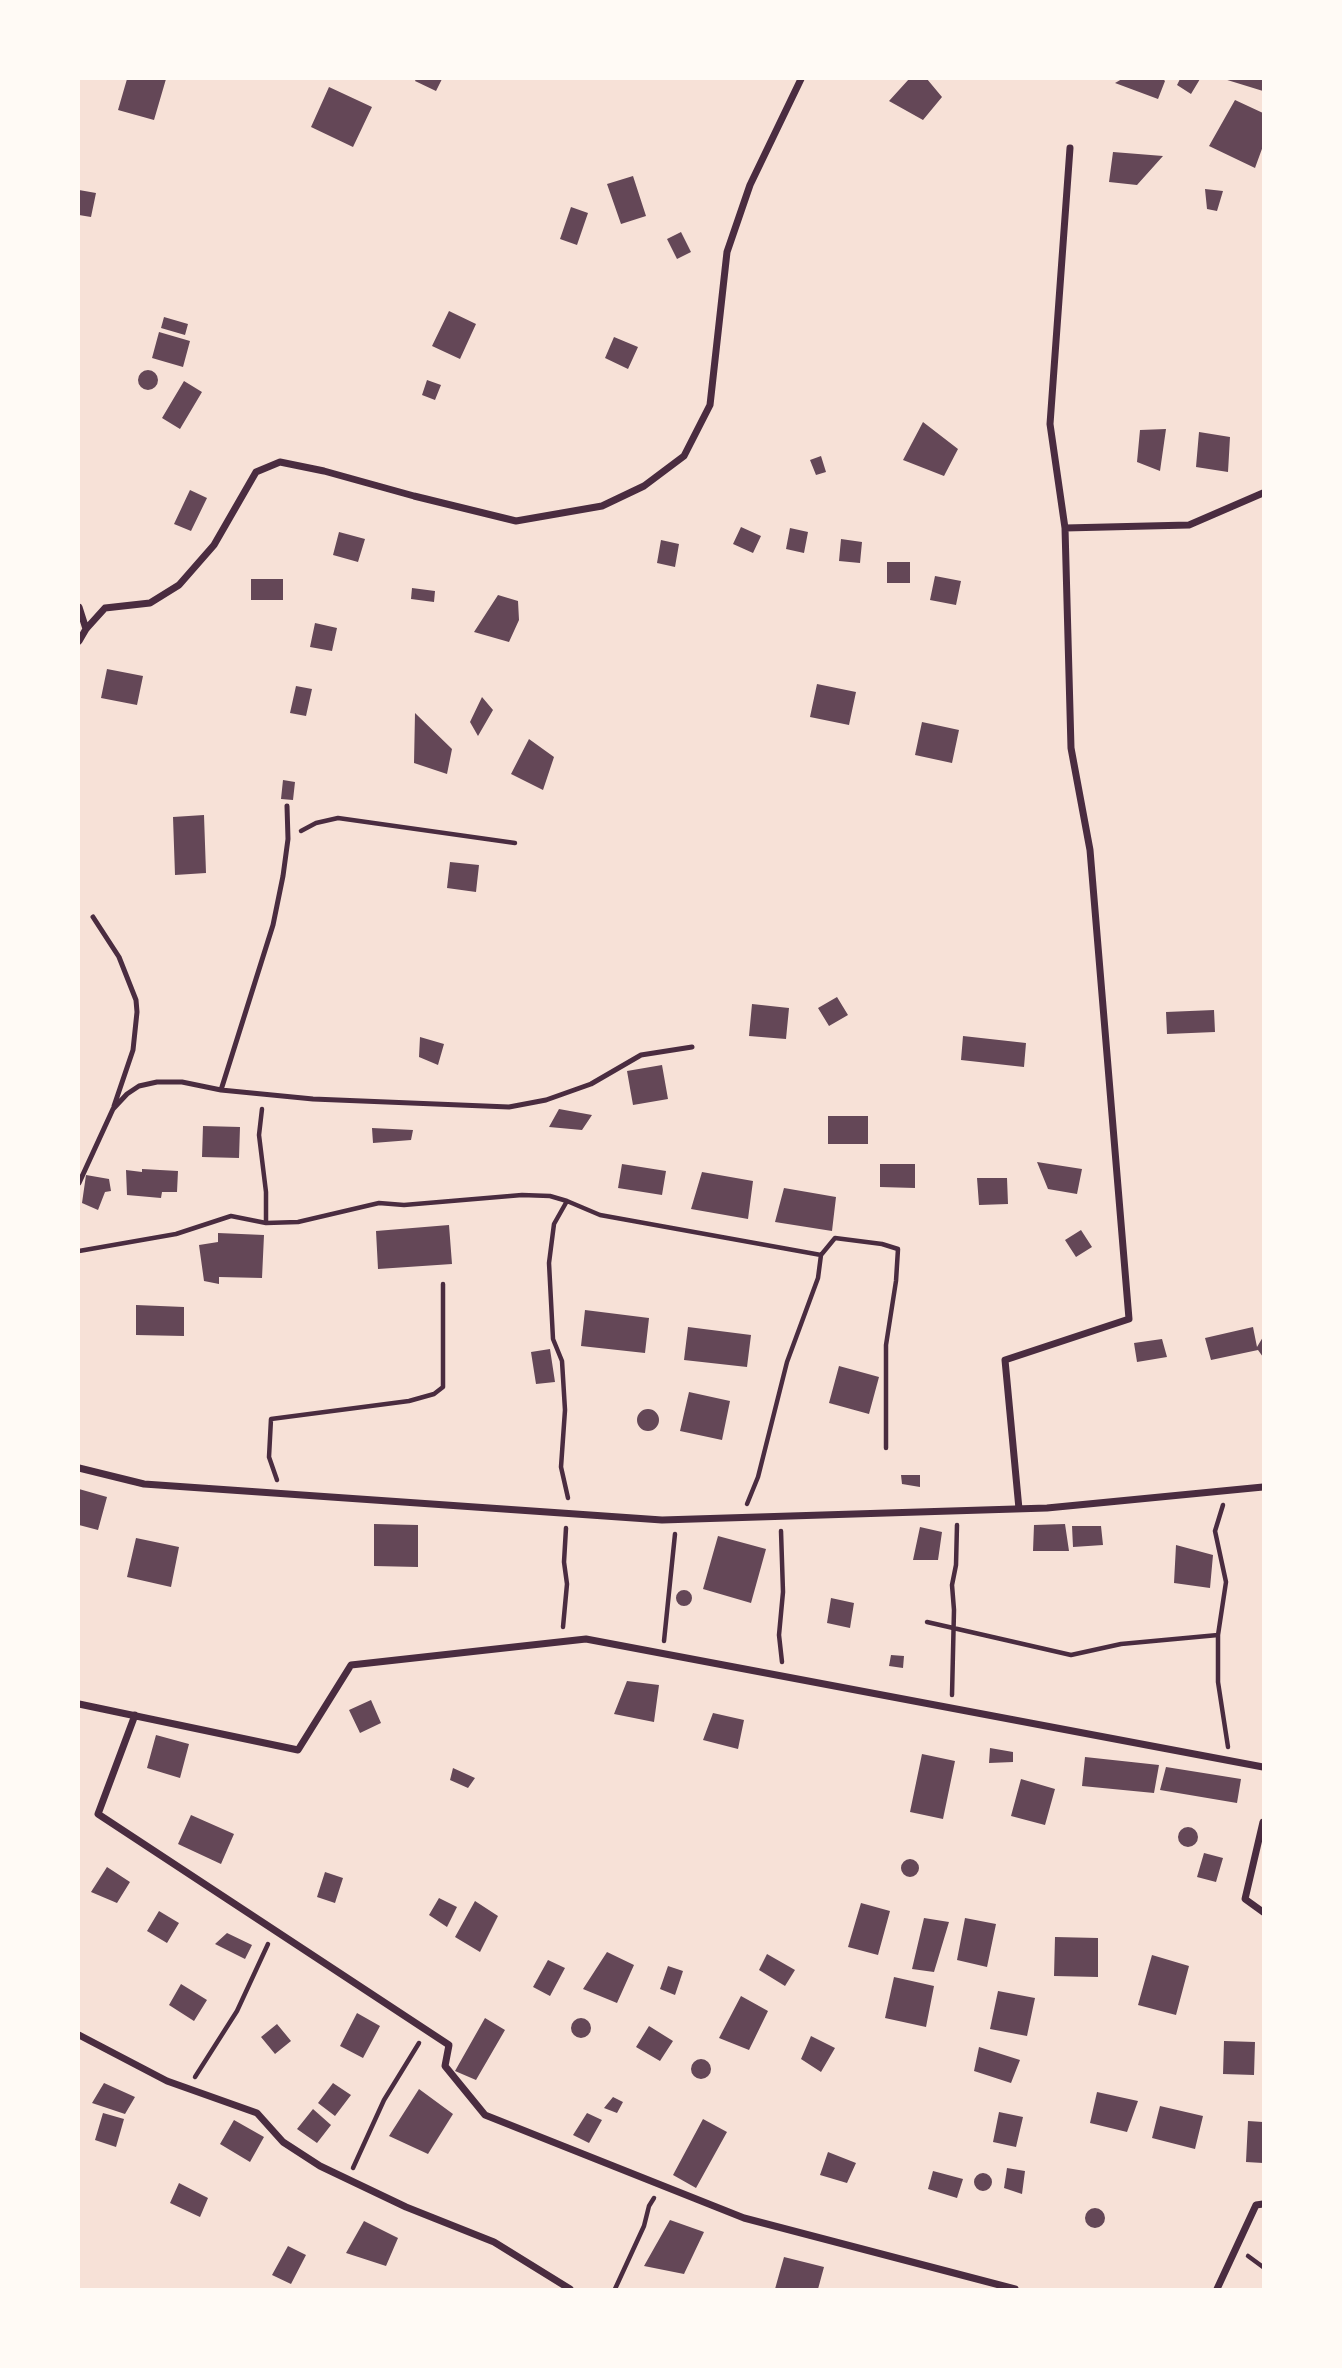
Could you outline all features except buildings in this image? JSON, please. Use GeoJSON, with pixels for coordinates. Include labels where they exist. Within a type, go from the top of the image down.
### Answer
{"type":"FeatureCollection","features":[{"type":"Feature","properties":{"kind":"street"},"geometry":{"type":"LineString","coordinates":[[79,641],[104,608],[150,603],[179,585],[214,545],[256,472],[280,462],[516,521],[601,506],[644,486],[684,456],[710,405],[727,252],[750,185],[801,79]]}},
{"type":"Feature","properties":{"kind":"street"},"geometry":{"type":"LineString","coordinates":[[1018,1509],[1005,1360],[1129,1319],[1090,850],[1071,748],[1065,528],[1050,424],[1070,148]]}},
{"type":"Feature","properties":{"kind":"street"},"geometry":{"type":"LineString","coordinates":[[1065,528],[1189,525],[1263,493]]}},
{"type":"Feature","properties":{"kind":"street"},"geometry":{"type":"LineString","coordinates":[[79,607],[86,629]]}},
{"type":"Feature","properties":{"kind":"street"},"geometry":{"type":"LineString","coordinates":[[79,1468],[144,1484],[676,1520],[1018,1509],[1263,1487]]}},
{"type":"Feature","properties":{"kind":"street"},"geometry":{"type":"LineString","coordinates":[[79,1704],[298,1750],[351,1665],[586,1639],[1263,1767]]}},
{"type":"Feature","properties":{"kind":"street"},"geometry":{"type":"LineString","coordinates":[[135,1715],[98,1814],[449,2045],[445,2066],[485,2115],[744,2218],[1015,2289]]}},
{"type":"Feature","properties":{"kind":"street"},"geometry":{"type":"LineString","coordinates":[[1263,1822],[1245,1899],[1263,1912]]}},
{"type":"Feature","properties":{"kind":"street"},"geometry":{"type":"LineString","coordinates":[[79,2035],[167,2081],[257,2113],[284,2142],[320,2166],[406,2207],[494,2242],[570,2289]]}},
{"type":"Feature","properties":{"kind":"street"},"geometry":{"type":"LineString","coordinates":[[1217,2289],[1255,2205],[1263,2204]]}},
{"type":"Feature","properties":{"kind":"lane"},"geometry":{"type":"LineString","coordinates":[[221,1090],[273,925],[288,838],[287,806]]}},
{"type":"Feature","properties":{"kind":"lane"},"geometry":{"type":"LineString","coordinates":[[79,1183],[113,1110],[133,1050],[137,1012],[136,1000],[122,964],[93,917]]}},
{"type":"Feature","properties":{"kind":"lane"},"geometry":{"type":"LineString","coordinates":[[113,1110],[127,1094],[139,1086],[157,1082],[182,1082],[221,1090],[313,1099],[509,1107],[546,1100],[591,1084],[641,1055],[692,1047]]}},
{"type":"Feature","properties":{"kind":"path"},"geometry":{"type":"LineString","coordinates":[[288,838],[316,823],[338,818],[515,843]]}},
{"type":"Feature","properties":{"kind":"path"},"geometry":{"type":"LineString","coordinates":[[259,1093],[262,1112],[259,1135],[266,1192],[266,1223]]}},
{"type":"Feature","properties":{"kind":"path"},"geometry":{"type":"LineString","coordinates":[[79,1251],[176,1234],[231,1216],[266,1223],[298,1222],[379,1203],[404,1205],[511,1195],[550,1196],[600,1215],[821,1255]]}},
{"type":"Feature","properties":{"kind":"path"},"geometry":{"type":"LineString","coordinates":[[561,1642],[567,1584],[564,1544],[568,1494],[561,1467],[565,1410],[563,1373],[562,1361],[553,1339],[549,1262],[554,1224],[567,1201]]}},
{"type":"Feature","properties":{"kind":"path"},"geometry":{"type":"LineString","coordinates":[[741,1518],[758,1476],[787,1362],[818,1278],[821,1255],[835,1238],[882,1244],[898,1249],[886,1345],[886,1448]]}},
{"type":"Feature","properties":{"kind":"path"},"geometry":{"type":"LineString","coordinates":[[282,1494],[270,1457],[271,1419],[409,1401],[434,1394],[443,1387],[443,1284]]}},
{"type":"Feature","properties":{"kind":"path"},"geometry":{"type":"LineString","coordinates":[[1227,1490],[1215,1531],[1227,1583],[1219,1635],[1218,1682],[1231,1761]]}},
{"type":"Feature","properties":{"kind":"path"},"geometry":{"type":"LineString","coordinates":[[951,1708],[952,1585],[956,1565],[957,1511]]}},
{"type":"Feature","properties":{"kind":"path"},"geometry":{"type":"LineString","coordinates":[[781,1516],[783,1592],[779,1635],[783,1676]]}},
{"type":"Feature","properties":{"kind":"path"},"geometry":{"type":"LineString","coordinates":[[663,1654],[676,1520]]}},
{"type":"Feature","properties":{"kind":"path"},"geometry":{"type":"LineString","coordinates":[[927,1622],[1071,1655],[1121,1644],[1219,1635]]}},
{"type":"Feature","properties":{"kind":"path"},"geometry":{"type":"LineString","coordinates":[[187,2089],[237,2011],[261,1956],[276,1931]]}},
{"type":"Feature","properties":{"kind":"path"},"geometry":{"type":"LineString","coordinates":[[347,2179],[384,2101],[426,2030]]}},
{"type":"Feature","properties":{"kind":"path"},"geometry":{"type":"LineString","coordinates":[[615,2289],[644,2227],[649,2206],[662,2185]]}}]}
